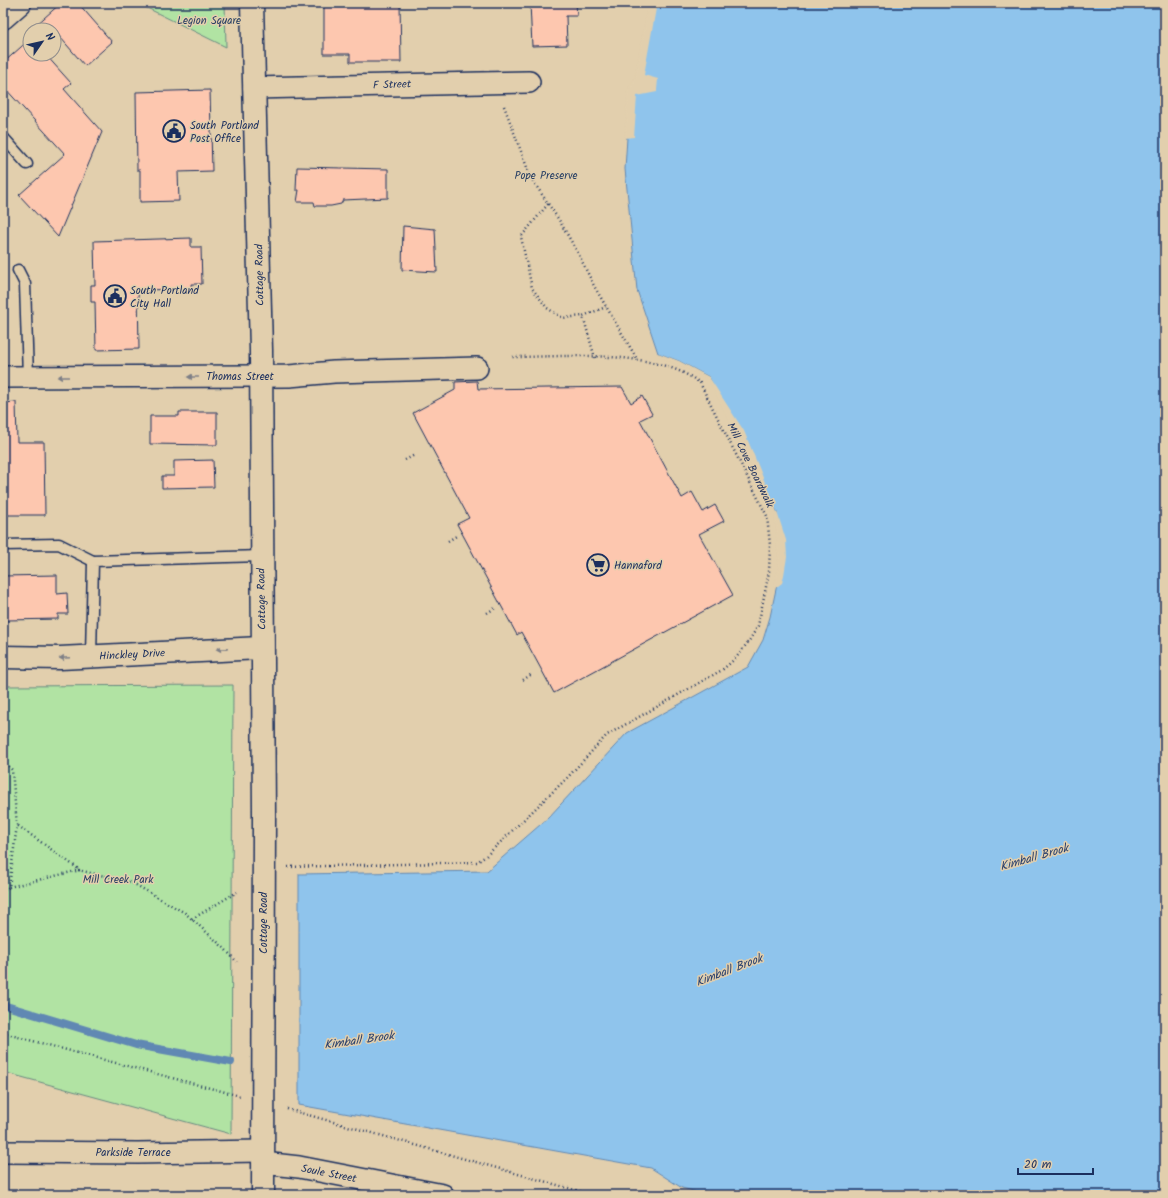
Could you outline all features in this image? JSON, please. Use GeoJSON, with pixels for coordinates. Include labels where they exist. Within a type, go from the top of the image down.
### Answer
{"type":"FeatureCollection","features":[{"type":"Feature","properties":{"kind":"street"},"geometry":{"type":"LineString","coordinates":[[3,18],[20,3]]}},
{"type":"Feature","properties":{"kind":"street","name":"Cottage Road"},"geometry":{"type":"LineString","coordinates":[[252,3],[260,376],[261,648],[264,816],[263,1195]]}},
{"type":"Feature","properties":{"kind":"street","name":"F Street"},"geometry":{"type":"LineString","coordinates":[[254,88],[529,82]]}},
{"type":"Feature","properties":{"kind":"street","name":"Thomas Street"},"geometry":{"type":"LineString","coordinates":[[3,377],[290,376],[334,372],[477,368]]}},
{"type":"Feature","properties":{"kind":"street","name":"Hinckley Drive"},"geometry":{"type":"LineString","coordinates":[[3,657],[91,657],[261,648]]}},
{"type":"Feature","properties":{"kind":"street","name":"Parkside Terrace"},"geometry":{"type":"LineString","coordinates":[[3,1152],[138,1153],[263,1157]]}},
{"type":"Feature","properties":{"kind":"street","name":"Soule Street"},"geometry":{"type":"LineString","coordinates":[[263,1157],[299,1167],[442,1195]]}},
{"type":"Feature","properties":{"kind":"lane"},"geometry":{"type":"LineString","coordinates":[[3,137],[27,164]]}},
{"type":"Feature","properties":{"kind":"lane"},"geometry":{"type":"LineString","coordinates":[[18,270],[25,284],[28,376]]}},
{"type":"Feature","properties":{"kind":"lane"},"geometry":{"type":"LineString","coordinates":[[4,546],[59,544],[93,561],[261,556]]}},
{"type":"Feature","properties":{"kind":"lane"},"geometry":{"type":"LineString","coordinates":[[91,657],[93,561]]}},
{"type":"Feature","properties":{"kind":"path"},"geometry":{"type":"LineString","coordinates":[[495,82],[531,178],[579,255],[606,307],[638,359]]}},
{"type":"Feature","properties":{"kind":"path"},"geometry":{"type":"LineString","coordinates":[[548,204],[521,237],[532,288],[547,308],[564,318],[583,316],[606,307]]}},
{"type":"Feature","properties":{"kind":"path"},"geometry":{"type":"LineString","coordinates":[[583,316],[595,358]]}},
{"type":"Feature","properties":{"kind":"path","name":"Mill Cove Boardwalk"},"geometry":{"type":"LineString","coordinates":[[288,867],[477,862],[486,856],[566,779],[607,735],[722,670],[736,658],[758,626],[769,572],[770,545],[767,516],[700,383],[668,366],[638,359],[510,357]]}},
{"type":"Feature","properties":{"kind":"path"},"geometry":{"type":"LineString","coordinates":[[405,460],[415,455]]}},
{"type":"Feature","properties":{"kind":"path"},"geometry":{"type":"LineString","coordinates":[[448,541],[458,535]]}},
{"type":"Feature","properties":{"kind":"path"},"geometry":{"type":"LineString","coordinates":[[487,613],[497,607]]}},
{"type":"Feature","properties":{"kind":"path"},"geometry":{"type":"LineString","coordinates":[[523,680],[532,674]]}},
{"type":"Feature","properties":{"kind":"path"},"geometry":{"type":"LineString","coordinates":[[3,760],[12,770],[18,825],[9,886]]}},
{"type":"Feature","properties":{"kind":"path"},"geometry":{"type":"LineString","coordinates":[[18,825],[80,870],[78,870]]}},
{"type":"Feature","properties":{"kind":"path"},"geometry":{"type":"LineString","coordinates":[[3,891],[9,886],[78,870],[131,882],[185,913],[223,947],[237,962]]}},
{"type":"Feature","properties":{"kind":"path"},"geometry":{"type":"LineString","coordinates":[[192,919],[237,892]]}},
{"type":"Feature","properties":{"kind":"path"},"geometry":{"type":"LineString","coordinates":[[3,1034],[241,1096]]}},
{"type":"Feature","properties":{"kind":"path"},"geometry":{"type":"LineString","coordinates":[[286,1109],[593,1195]]}},
{"type":"Feature","properties":{"kind":"green space","name":"Legion Square"},"geometry":{"type":"Polygon","coordinates":[[[137,3],[225,3],[226,47],[137,3]]]}},
{"type":"Feature","properties":{"kind":"green space","name":"Mill Creek Park"},"geometry":{"type":"Polygon","coordinates":[[[233,685],[231,1134],[3,1072],[3,686],[233,685]]]}},
{"type":"Feature","properties":{"kind":"water"},"geometry":{"type":"Polygon","coordinates":[[[651,3],[1165,3],[1165,1195],[709,1195],[682,1188],[651,1168],[299,1105],[299,874],[487,871],[548,818],[627,733],[748,667],[763,640],[770,617],[781,566],[777,512],[709,377],[679,361],[658,353],[637,290],[625,169],[630,91],[636,79],[651,3]]]}},
{"type":"Feature","properties":{"kind":"pier"},"geometry":{"type":"Polygon","coordinates":[[[649,3],[657,3],[644,75],[658,79],[657,92],[637,96],[634,137],[625,138],[628,91],[635,78],[649,3]]]}},
{"type":"Feature","properties":{"kind":"pier"},"geometry":{"type":"Polygon","coordinates":[[[658,353],[679,361],[709,377],[744,431],[777,512],[786,540],[787,557],[784,575],[782,583],[774,589],[779,566],[775,512],[708,378],[660,356],[658,353]]]}},
{"type":"Feature","properties":{"kind":"building"},"geometry":{"type":"Polygon","coordinates":[[[61,3],[78,3],[112,42],[85,66],[62,39],[62,22],[40,22],[61,3]]]}},
{"type":"Feature","properties":{"kind":"building"},"geometry":{"type":"Polygon","coordinates":[[[350,3],[400,3],[401,62],[350,62],[350,54],[324,54],[324,5],[350,5],[350,3]]]}},
{"type":"Feature","properties":{"kind":"building"},"geometry":{"type":"Polygon","coordinates":[[[530,3],[576,3],[577,16],[566,16],[567,45],[532,46],[530,3]]]}},
{"type":"Feature","properties":{"kind":"building"},"geometry":{"type":"Polygon","coordinates":[[[22,46],[22,62],[52,62],[71,83],[64,89],[102,132],[58,237],[19,195],[65,154],[3,86],[3,63],[22,46]]]}},
{"type":"Feature","properties":{"kind":"building","name":"South Portland Post Office"},"geometry":{"type":"Polygon","coordinates":[[[210,90],[212,171],[178,172],[179,201],[140,202],[140,170],[137,170],[136,92],[210,90]]]}},
{"type":"Feature","properties":{"kind":"building"},"geometry":{"type":"Polygon","coordinates":[[[297,167],[388,169],[388,198],[343,200],[341,204],[331,206],[315,206],[314,202],[297,202],[299,190],[296,190],[297,167]]]}},
{"type":"Feature","properties":{"kind":"building"},"geometry":{"type":"Polygon","coordinates":[[[403,226],[435,229],[437,272],[402,270],[403,226]]]}},
{"type":"Feature","properties":{"kind":"building","name":"South Portland City Hall"},"geometry":{"type":"Polygon","coordinates":[[[191,238],[191,247],[201,247],[202,284],[191,284],[192,289],[138,290],[139,349],[96,350],[95,302],[91,302],[91,285],[95,285],[94,241],[191,238]]]}},
{"type":"Feature","properties":{"kind":"building","name":"Hannaford"},"geometry":{"type":"Polygon","coordinates":[[[477,381],[478,389],[622,387],[631,403],[642,396],[652,414],[640,420],[682,498],[692,492],[703,512],[715,505],[724,521],[699,534],[733,595],[554,693],[521,632],[517,635],[457,524],[469,518],[413,413],[455,390],[455,382],[477,381]]]}},
{"type":"Feature","properties":{"kind":"building"},"geometry":{"type":"Polygon","coordinates":[[[16,402],[17,442],[44,442],[45,515],[3,515],[3,403],[16,402]]]}},
{"type":"Feature","properties":{"kind":"building"},"geometry":{"type":"Polygon","coordinates":[[[179,412],[217,412],[217,445],[150,444],[150,416],[179,416],[179,412]]]}},
{"type":"Feature","properties":{"kind":"building"},"geometry":{"type":"Polygon","coordinates":[[[213,460],[214,487],[162,488],[162,476],[174,476],[174,461],[213,460]]]}},
{"type":"Feature","properties":{"kind":"building"},"geometry":{"type":"Polygon","coordinates":[[[57,575],[57,594],[67,593],[68,614],[58,614],[58,619],[7,620],[7,622],[3,622],[3,576],[57,575]]]}},
{"type":"Feature","properties":{"kind":"waterway","name":"Kimball Brook"},"geometry":{"type":"LineString","coordinates":[[3,1005],[136,1045],[231,1062]]}},
{"type":"Feature","properties":{"kind":"place","name":"South Portland Post Office"},"geometry":{"type":"Point","coordinates":[174,131]}},
{"type":"Feature","properties":{"kind":"place","name":"South Portland City Hall"},"geometry":{"type":"Point","coordinates":[115,296]}},
{"type":"Feature","properties":{"kind":"place","name":"Hannaford"},"geometry":{"type":"Point","coordinates":[598,565]}},
{"type":"Feature","properties":{"kind":"park label","name":"Pope Preserve"},"geometry":{"type":"Point","coordinates":[546,175]}}]}
